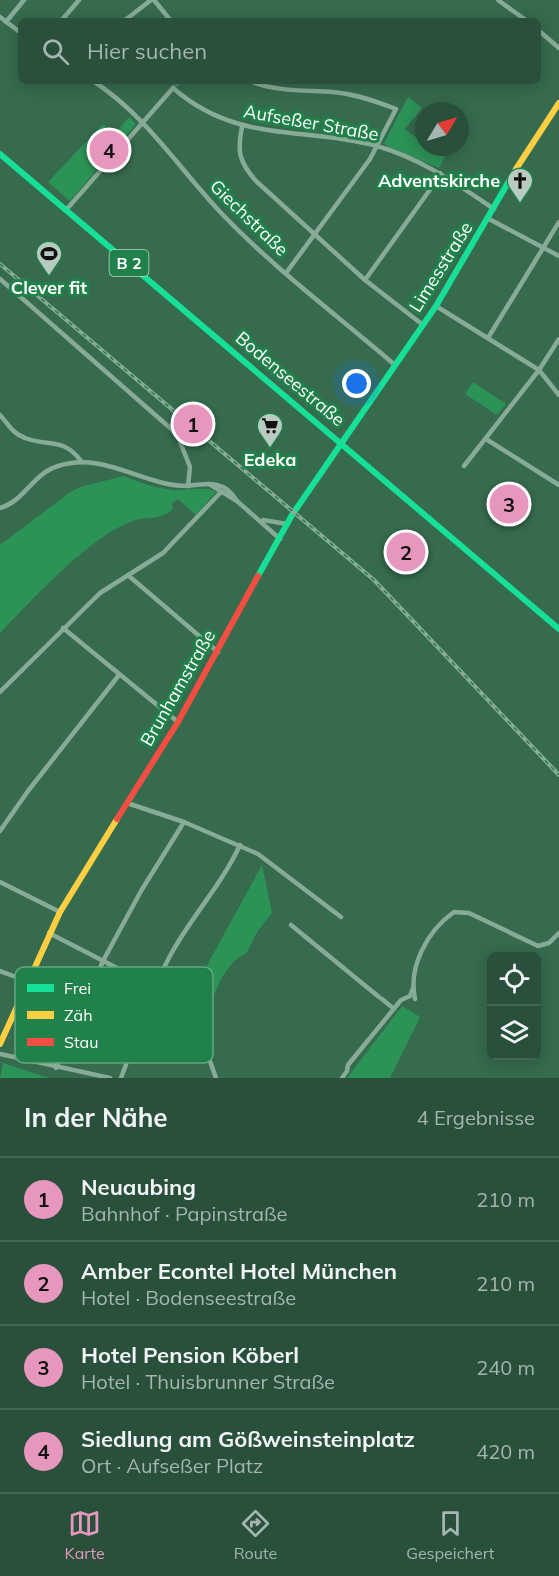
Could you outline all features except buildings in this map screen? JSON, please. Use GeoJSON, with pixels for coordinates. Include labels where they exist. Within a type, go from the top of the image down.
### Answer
{"type":"FeatureCollection","features":[{"type":"Feature","properties":{"kind":"street"},"geometry":{"type":"LineString","coordinates":[[6,22],[24,0]]}},
{"type":"Feature","properties":{"kind":"street"},"geometry":{"type":"LineString","coordinates":[[64,18],[79,0]]}},
{"type":"Feature","properties":{"kind":"street"},"geometry":{"type":"LineString","coordinates":[[128,18],[152,0],[168,18]]}},
{"type":"Feature","properties":{"kind":"street"},"geometry":{"type":"LineString","coordinates":[[502,1],[523,18]]}},
{"type":"Feature","properties":{"kind":"street"},"geometry":{"type":"LineString","coordinates":[[0,17],[18,31]]}},
{"type":"Feature","properties":{"kind":"street"},"geometry":{"type":"LineString","coordinates":[[541,33],[559,48]]}},
{"type":"Feature","properties":{"kind":"street","name":"Giechstraße"},"geometry":{"type":"LineString","coordinates":[[97,84],[143,122],[223,215],[286,273],[395,365]]}},
{"type":"Feature","properties":{"kind":"street"},"geometry":{"type":"LineString","coordinates":[[262,84],[286,90],[334,92],[370,99],[396,109],[378,147],[286,273]]}},
{"type":"Feature","properties":{"kind":"street","name":"Aufseßer Straße"},"geometry":{"type":"LineString","coordinates":[[143,122],[174,87],[186,100],[211,115],[242,127],[278,133],[326,135],[378,147],[440,173],[494,209]]}},
{"type":"Feature","properties":{"kind":"street","name":"Limesstraße"},"geometry":{"type":"LineString","coordinates":[[340,442],[436,306],[489,219],[535,136],[559,103]]}},
{"type":"Feature","properties":{"kind":"street"},"geometry":{"type":"LineString","coordinates":[[66,210],[143,122]]}},
{"type":"Feature","properties":{"kind":"street"},"geometry":{"type":"LineString","coordinates":[[242,127],[238,146],[246,169],[314,236],[365,280],[423,325]]}},
{"type":"Feature","properties":{"kind":"street","name":"Bodenseestraße"},"geometry":{"type":"LineString","coordinates":[[0,154],[559,629]]}},
{"type":"Feature","properties":{"kind":"street"},"geometry":{"type":"LineString","coordinates":[[365,280],[440,173]]}},
{"type":"Feature","properties":{"kind":"street"},"geometry":{"type":"LineString","coordinates":[[489,219],[559,256]]}},
{"type":"Feature","properties":{"kind":"street"},"geometry":{"type":"LineString","coordinates":[[488,338],[559,222]]}},
{"type":"Feature","properties":{"kind":"street"},"geometry":{"type":"LineString","coordinates":[[0,279],[177,434],[190,467],[188,486]]}},
{"type":"Feature","properties":{"kind":"street"},"geometry":{"type":"LineString","coordinates":[[436,306],[539,370],[559,394]]}},
{"type":"Feature","properties":{"kind":"street"},"geometry":{"type":"LineString","coordinates":[[464,466],[539,370],[559,339]]}},
{"type":"Feature","properties":{"kind":"street"},"geometry":{"type":"LineString","coordinates":[[0,415],[17,434],[25,438],[64,446],[81,461]]}},
{"type":"Feature","properties":{"kind":"street"},"geometry":{"type":"LineString","coordinates":[[486,440],[559,485]]}},
{"type":"Feature","properties":{"kind":"street","name":"Brunhamstraße"},"geometry":{"type":"LineString","coordinates":[[33,967],[60,912],[178,722],[287,524],[340,442]]}},
{"type":"Feature","properties":{"kind":"street"},"geometry":{"type":"LineString","coordinates":[[0,508],[19,497],[36,477],[46,471],[81,461],[104,463],[148,480],[188,486],[220,484],[280,539]]}},
{"type":"Feature","properties":{"kind":"street"},"geometry":{"type":"LineString","coordinates":[[208,483],[237,501]]}},
{"type":"Feature","properties":{"kind":"street"},"geometry":{"type":"LineString","coordinates":[[0,692],[100,593],[164,553],[221,492]]}},
{"type":"Feature","properties":{"kind":"street"},"geometry":{"type":"LineString","coordinates":[[260,519],[287,524]]}},
{"type":"Feature","properties":{"kind":"street"},"geometry":{"type":"LineString","coordinates":[[129,576],[218,652]]}},
{"type":"Feature","properties":{"kind":"street"},"geometry":{"type":"LineString","coordinates":[[63,628],[178,722]]}},
{"type":"Feature","properties":{"kind":"street"},"geometry":{"type":"LineString","coordinates":[[0,831],[28,791],[119,675]]}},
{"type":"Feature","properties":{"kind":"street"},"geometry":{"type":"LineString","coordinates":[[127,803],[184,822],[240,845],[280,868],[341,917]]}},
{"type":"Feature","properties":{"kind":"street"},"geometry":{"type":"LineString","coordinates":[[101,967],[141,891],[184,822]]}},
{"type":"Feature","properties":{"kind":"street"},"geometry":{"type":"LineString","coordinates":[[165,967],[185,930],[216,887],[240,845]]}},
{"type":"Feature","properties":{"kind":"street"},"geometry":{"type":"LineString","coordinates":[[0,882],[60,912]]}},
{"type":"Feature","properties":{"kind":"street"},"geometry":{"type":"LineString","coordinates":[[342,1078],[348,1065],[401,1000],[410,996],[421,951],[454,912],[469,913],[538,946],[549,943],[559,933]]}},
{"type":"Feature","properties":{"kind":"street"},"geometry":{"type":"LineString","coordinates":[[291,925],[394,1009]]}},
{"type":"Feature","properties":{"kind":"street"},"geometry":{"type":"LineString","coordinates":[[49,933],[114,967]]}},
{"type":"Feature","properties":{"kind":"street"},"geometry":{"type":"LineString","coordinates":[[0,971],[15,977]]}},
{"type":"Feature","properties":{"kind":"street"},"geometry":{"type":"LineString","coordinates":[[413,988],[416,999]]}},
{"type":"Feature","properties":{"kind":"street","name":"Brunhamstraße"},"geometry":{"type":"LineString","coordinates":[[0,1044],[15,1009]]}},
{"type":"Feature","properties":{"kind":"street"},"geometry":{"type":"LineString","coordinates":[[0,1054],[15,1058]]}},
{"type":"Feature","properties":{"kind":"street"},"geometry":{"type":"LineString","coordinates":[[36,1063],[110,1078]]}},
{"type":"Feature","properties":{"kind":"street"},"geometry":{"type":"LineString","coordinates":[[56,1068],[58,1063]]}},
{"type":"Feature","properties":{"kind":"street"},"geometry":{"type":"LineString","coordinates":[[121,1078],[127,1063]]}},
{"type":"Feature","properties":{"kind":"street"},"geometry":{"type":"LineString","coordinates":[[211,1063],[216,1078]]}},
{"type":"Feature","properties":{"kind":"green space"},"geometry":{"type":"Polygon","coordinates":[[[408,97],[415,102],[415,117],[405,129],[415,137],[415,156],[445,156],[439,168],[384,143],[408,97]]]}},
{"type":"Feature","properties":{"kind":"green space"},"geometry":{"type":"Polygon","coordinates":[[[129,117],[136,124],[70,201],[48,182],[103,124],[114,134],[129,117]]]}},
{"type":"Feature","properties":{"kind":"green space"},"geometry":{"type":"Polygon","coordinates":[[[473,382],[506,404],[497,415],[465,394],[473,382]]]}},
{"type":"Feature","properties":{"kind":"green space"},"geometry":{"type":"Polygon","coordinates":[[[124,476],[167,489],[201,489],[216,492],[196,515],[178,499],[172,503],[173,509],[162,516],[136,520],[113,530],[61,571],[0,633],[0,545],[69,493],[80,487],[124,476]]]}},
{"type":"Feature","properties":{"kind":"green space"},"geometry":{"type":"Polygon","coordinates":[[[262,865],[272,913],[257,932],[247,952],[233,962],[222,977],[213,997],[213,967],[206,967],[262,865]]]}},
{"type":"Feature","properties":{"kind":"green space"},"geometry":{"type":"Polygon","coordinates":[[[402,1006],[420,1017],[390,1078],[347,1078],[402,1006]]]}},
{"type":"Feature","properties":{"kind":"green space"},"geometry":{"type":"Polygon","coordinates":[[[3,1063],[49,1078],[0,1078],[3,1063]]]}},
{"type":"Feature","properties":{"kind":"railway"},"geometry":{"type":"LineString","coordinates":[[0,264],[374,580],[559,775]]}},
{"type":"Feature","properties":{"kind":"traffic: fast"},"geometry":{"type":"LineString","coordinates":[[0,154],[559,629]]}},
{"type":"Feature","properties":{"kind":"traffic: fast"},"geometry":{"type":"LineString","coordinates":[[258,576],[292,515],[436,306],[516,169]]}},
{"type":"Feature","properties":{"kind":"traffic: slow"},"geometry":{"type":"LineString","coordinates":[[516,169],[559,103]]}},
{"type":"Feature","properties":{"kind":"traffic: slow"},"geometry":{"type":"LineString","coordinates":[[35,967],[60,912],[117,819]]}},
{"type":"Feature","properties":{"kind":"traffic: slow"},"geometry":{"type":"LineString","coordinates":[[0,1044],[15,1011]]}},
{"type":"Feature","properties":{"kind":"traffic: jam"},"geometry":{"type":"LineString","coordinates":[[117,819],[178,722],[258,576]]}},
{"type":"Feature","properties":{"kind":"place","name":"Siedlung am Gößweinsteinplatz"},"geometry":{"type":"Point","coordinates":[109,150]}},
{"type":"Feature","properties":{"kind":"place","name":"Adventskirche"},"geometry":{"type":"Point","coordinates":[520,204]}},
{"type":"Feature","properties":{"kind":"place","name":"Clever fit"},"geometry":{"type":"Point","coordinates":[49,277]}},
{"type":"Feature","properties":{"kind":"place","name":"Neuaubing"},"geometry":{"type":"Point","coordinates":[193,424]}},
{"type":"Feature","properties":{"kind":"place","name":"Edeka"},"geometry":{"type":"Point","coordinates":[270,449]}},
{"type":"Feature","properties":{"kind":"place","name":"Hotel Pension Köberl"},"geometry":{"type":"Point","coordinates":[509,504]}},
{"type":"Feature","properties":{"kind":"place","name":"Amber Econtel Hotel München"},"geometry":{"type":"Point","coordinates":[406,552]}}]}
